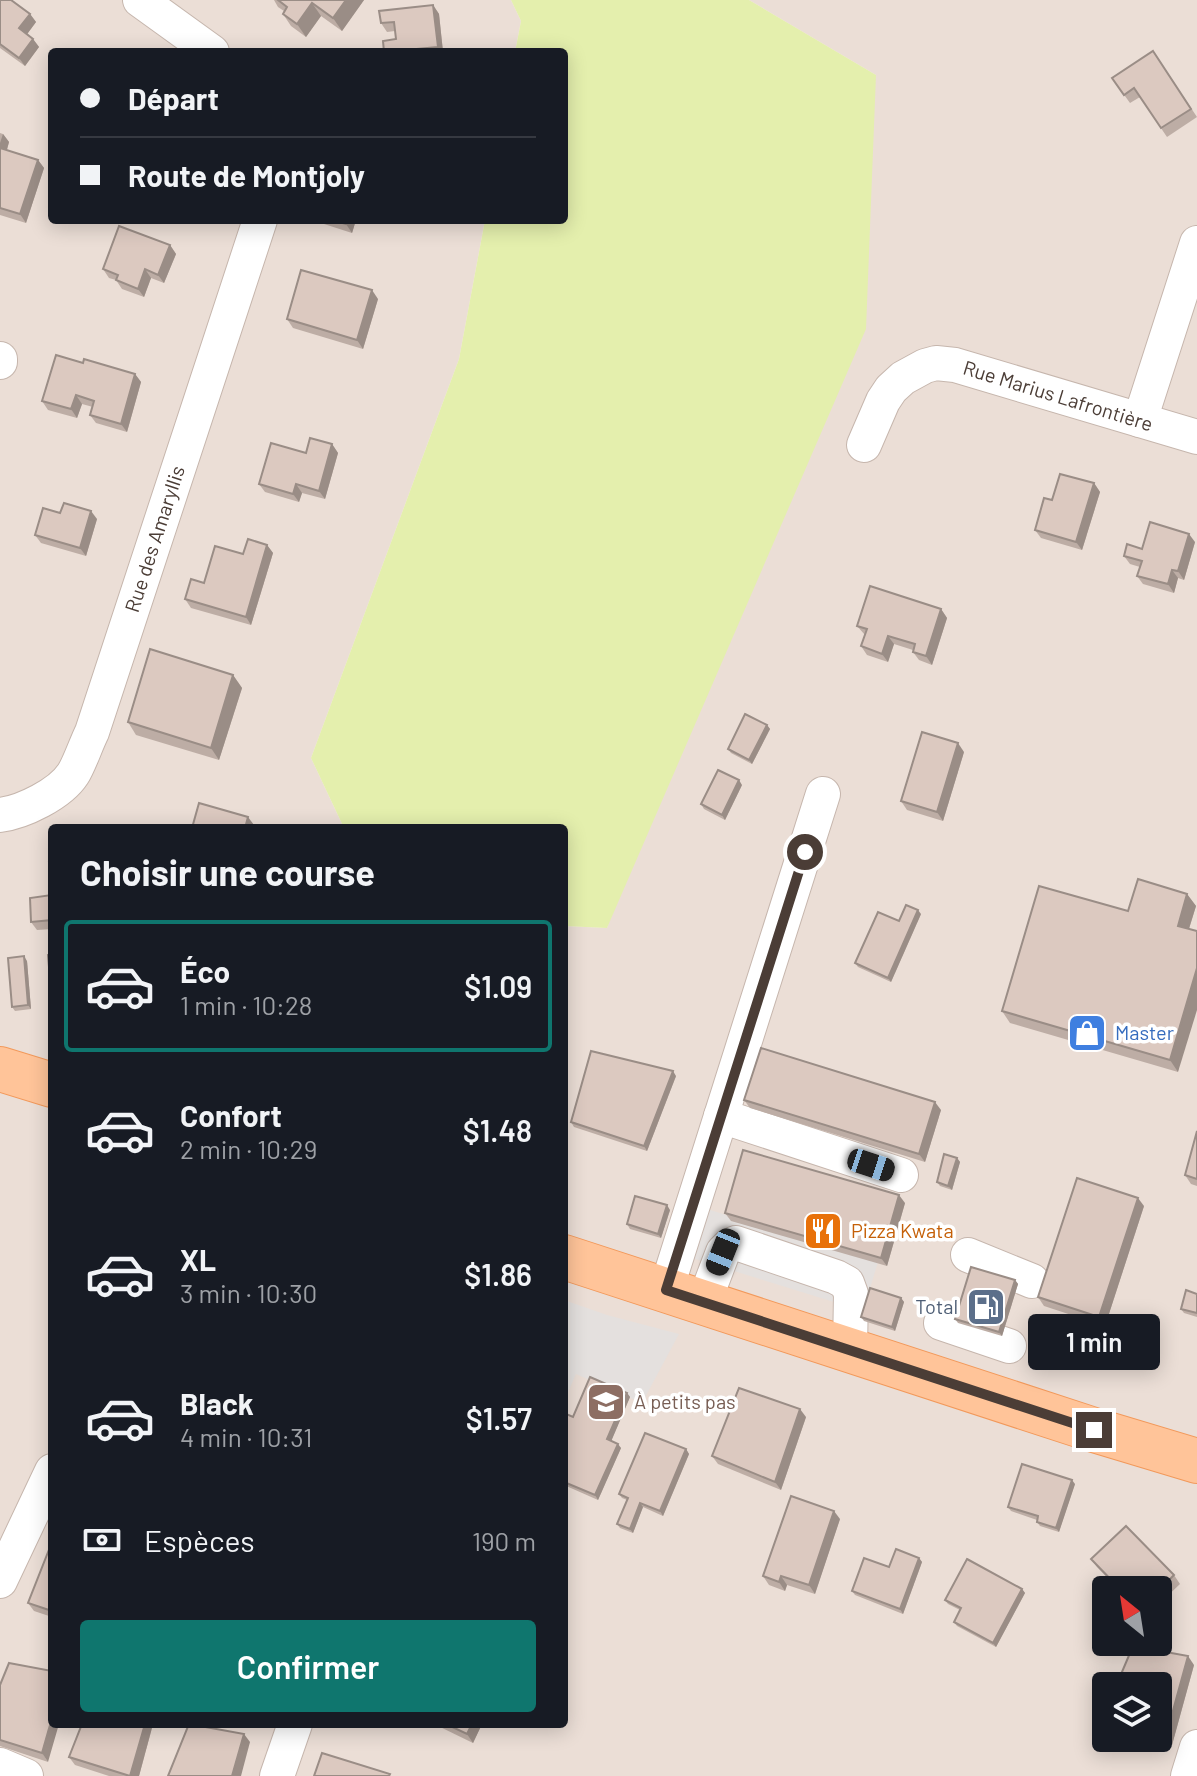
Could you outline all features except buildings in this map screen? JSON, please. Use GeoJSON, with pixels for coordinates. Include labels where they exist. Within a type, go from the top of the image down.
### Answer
{"type":"FeatureCollection","features":[{"type":"Feature","properties":{"kind":"main road"},"geometry":{"type":"LineString","coordinates":[[0,1069],[48,1084]]}},
{"type":"Feature","properties":{"kind":"main road"},"geometry":{"type":"LineString","coordinates":[[568,1258],[1197,1461]]}},
{"type":"Feature","properties":{"kind":"street"},"geometry":{"type":"LineString","coordinates":[[140,0],[206,48]]}},
{"type":"Feature","properties":{"kind":"street","name":"Rue des Amaryllis"},"geometry":{"type":"LineString","coordinates":[[0,815],[37,803],[74,774],[92,732],[259,224]]}},
{"type":"Feature","properties":{"kind":"street"},"geometry":{"type":"LineString","coordinates":[[1140,420],[1197,243]]}},
{"type":"Feature","properties":{"kind":"street","name":"Rue Marius Lafrontière"},"geometry":{"type":"LineString","coordinates":[[864,445],[891,389],[915,371],[936,363],[955,365],[1197,437]]}},
{"type":"Feature","properties":{"kind":"street"},"geometry":{"type":"LineString","coordinates":[[685,1296],[721,1116],[823,794]]}},
{"type":"Feature","properties":{"kind":"street"},"geometry":{"type":"LineString","coordinates":[[721,1116],[901,1175]]}},
{"type":"Feature","properties":{"kind":"street"},"geometry":{"type":"LineString","coordinates":[[685,1296],[723,1252],[736,1243],[847,1283],[851,1294],[850,1349]]}},
{"type":"Feature","properties":{"kind":"street"},"geometry":{"type":"LineString","coordinates":[[968,1255],[1032,1281]]}},
{"type":"Feature","properties":{"kind":"street"},"geometry":{"type":"LineString","coordinates":[[941,1323],[1009,1346]]}},
{"type":"Feature","properties":{"kind":"street"},"geometry":{"type":"LineString","coordinates":[[0,1581],[48,1479]]}},
{"type":"Feature","properties":{"kind":"street"},"geometry":{"type":"LineString","coordinates":[[277,1776],[294,1728]]}},
{"type":"Feature","properties":{"kind":"street"},"geometry":{"type":"LineString","coordinates":[[1188,1776],[1197,1747]]}},
{"type":"Feature","properties":{"kind":"street"},"geometry":{"type":"LineString","coordinates":[[0,1765],[26,1776]]}},
{"type":"Feature","properties":{"kind":"shaded area"},"geometry":{"type":"Polygon","coordinates":[[[0,0],[511,0],[521,21],[516,48],[48,48],[48,224],[484,224],[459,359],[311,758],[342,824],[48,824],[48,1728],[568,1728],[568,926],[607,928],[876,75],[749,0],[1197,0],[1197,1776],[0,1776],[0,0]]]}},
{"type":"Feature","properties":{"kind":"shaded area"},"geometry":{"type":"Polygon","coordinates":[[[707,1209],[878,1262],[863,1311],[692,1258],[707,1209]]]}},
{"type":"Feature","properties":{"kind":"shaded area"},"geometry":{"type":"Polygon","coordinates":[[[568,1301],[679,1334],[642,1403],[576,1374],[568,1392],[568,1301]]]}},
{"type":"Feature","properties":{"kind":"green space"},"geometry":{"type":"Polygon","coordinates":[[[511,0],[749,0],[876,75],[866,329],[607,928],[568,926],[568,824],[342,824],[311,758],[459,359],[484,224],[568,224],[568,48],[516,48],[521,21],[511,0]]]}},
{"type":"Feature","properties":{"kind":"place","name":"Master"},"geometry":{"type":"Point","coordinates":[1087,1033]}},
{"type":"Feature","properties":{"kind":"place","name":"Pizza Kwata"},"geometry":{"type":"Point","coordinates":[823,1231]}},
{"type":"Feature","properties":{"kind":"place","name":"Total"},"geometry":{"type":"Point","coordinates":[986,1307]}},
{"type":"Feature","properties":{"kind":"place","name":"À petits pas"},"geometry":{"type":"Point","coordinates":[606,1402]}},
{"type":"Feature","properties":{"kind":"route"},"geometry":{"type":"LineString","coordinates":[[805,852],[666,1290],[1094,1430]]}}]}
